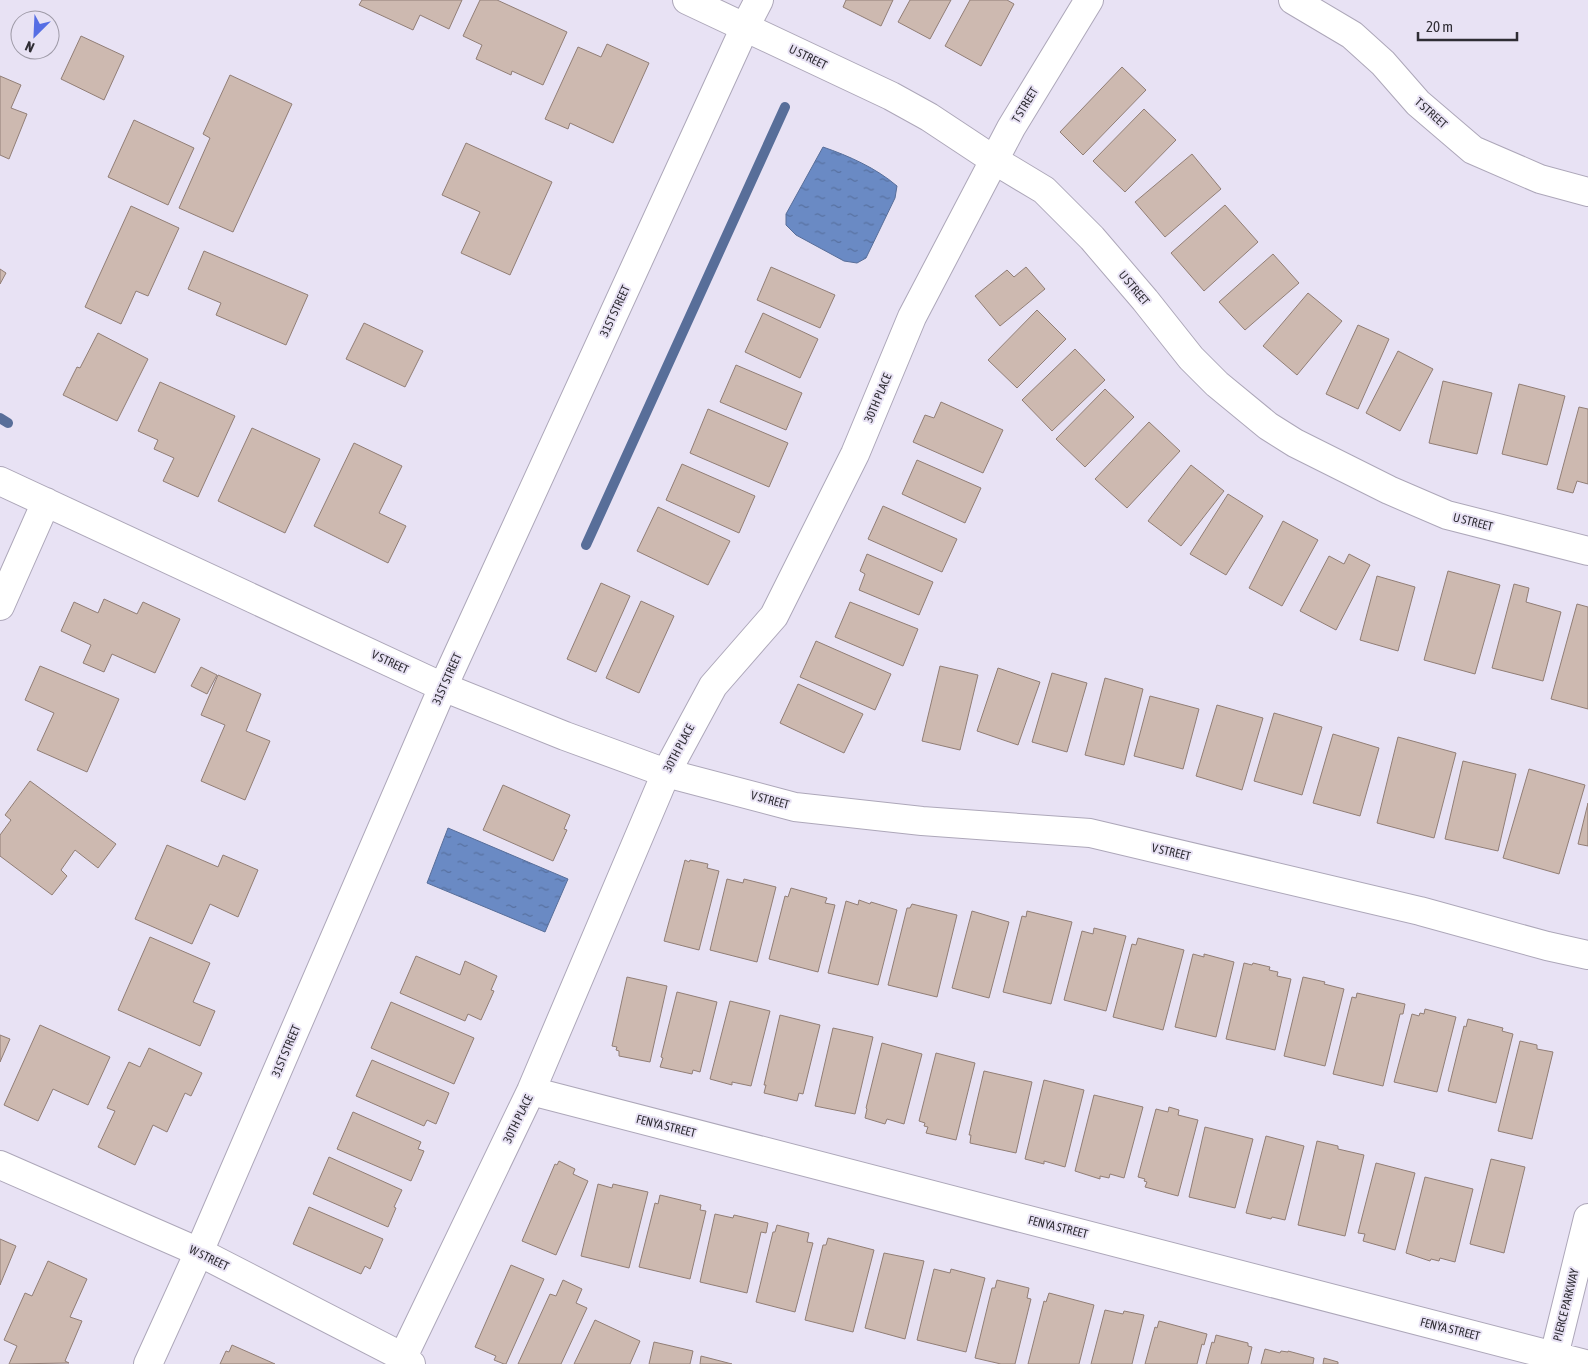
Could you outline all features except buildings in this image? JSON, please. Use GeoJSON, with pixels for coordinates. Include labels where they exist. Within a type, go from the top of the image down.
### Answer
{"type":"FeatureCollection","features":[{"type":"Feature","properties":{"kind":"street","name":"U STREET"},"geometry":{"type":"LineString","coordinates":[[687,0],[891,96],[929,117],[1044,190],[1092,238],[1145,300],[1190,358],[1217,384],[1268,426],[1328,461],[1447,515],[1588,551]]}},
{"type":"Feature","properties":{"kind":"street","name":"31ST STREET"},"geometry":{"type":"LineString","coordinates":[[148,1364],[199,1252],[443,687],[758,0]]}},
{"type":"Feature","properties":{"kind":"street","name":"T STREET"},"geometry":{"type":"LineString","coordinates":[[994,160],[1011,128],[1089,0]]}},
{"type":"Feature","properties":{"kind":"street","name":"T STREET"},"geometry":{"type":"LineString","coordinates":[[1293,0],[1352,35],[1383,63],[1418,103],[1474,150],[1540,179],[1588,192]]}},
{"type":"Feature","properties":{"kind":"street","name":"30TH PLACE"},"geometry":{"type":"LineString","coordinates":[[407,1361],[531,1091],[666,772],[713,686],[774,616],[855,454],[912,317],[994,160]]}},
{"type":"Feature","properties":{"kind":"street","name":"V STREET"},"geometry":{"type":"LineString","coordinates":[[0,481],[443,687],[565,736],[666,772],[795,807],[922,821],[1090,833],[1420,911],[1547,946],[1588,955]]}},
{"type":"Feature","properties":{"kind":"street"},"geometry":{"type":"LineString","coordinates":[[0,606],[46,502]]}},
{"type":"Feature","properties":{"kind":"street","name":"FENYA STREET"},"geometry":{"type":"LineString","coordinates":[[531,1091],[1553,1360],[1586,1364]]}},
{"type":"Feature","properties":{"kind":"street","name":"W STREET"},"geometry":{"type":"LineString","coordinates":[[0,1165],[199,1252],[407,1361]]}},
{"type":"Feature","properties":{"kind":"street","name":"PIERCE PARKWAY"},"geometry":{"type":"LineString","coordinates":[[1553,1360],[1588,1218]]}},
{"type":"Feature","properties":{"kind":"water"},"geometry":{"type":"Polygon","coordinates":[[[823,147],[862,163],[897,186],[895,198],[866,258],[857,263],[844,261],[796,235],[786,225],[786,214],[823,147]]]}},
{"type":"Feature","properties":{"kind":"water"},"geometry":{"type":"Polygon","coordinates":[[[448,828],[568,879],[545,932],[427,883],[448,828]]]}},
{"type":"Feature","properties":{"kind":"waterway"},"geometry":{"type":"LineString","coordinates":[[586,545],[785,107]]}},
{"type":"Feature","properties":{"kind":"waterway"},"geometry":{"type":"LineString","coordinates":[[0,418],[8,423]]}}]}
